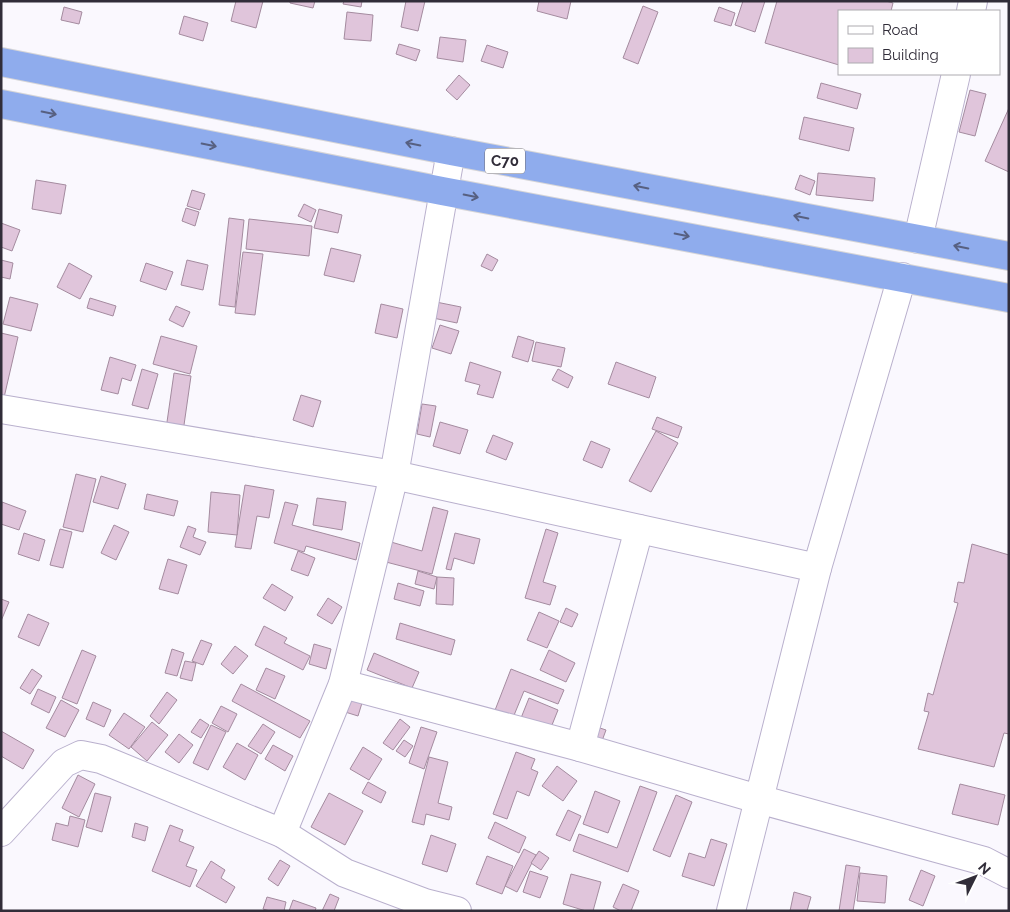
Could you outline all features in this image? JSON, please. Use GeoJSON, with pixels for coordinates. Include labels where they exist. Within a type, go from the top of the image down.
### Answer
{"type":"FeatureCollection","features":[{"type":"Feature","properties":{"kind":"highway","name":"C70"},"geometry":{"type":"LineString","coordinates":[[1,62],[451,151],[1009,256]]}},
{"type":"Feature","properties":{"kind":"highway"},"geometry":{"type":"LineString","coordinates":[[1,104],[442,191],[1009,298]]}},
{"type":"Feature","properties":{"kind":"street"},"geometry":{"type":"LineString","coordinates":[[918,238],[956,75]]}},
{"type":"Feature","properties":{"kind":"street"},"geometry":{"type":"LineString","coordinates":[[282,833],[343,684],[394,475],[442,191],[451,151]]}},
{"type":"Feature","properties":{"kind":"street"},"geometry":{"type":"LineString","coordinates":[[731,911],[817,568],[902,277]]}},
{"type":"Feature","properties":{"kind":"street"},"geometry":{"type":"LineString","coordinates":[[1,409],[394,475],[817,568]]}},
{"type":"Feature","properties":{"kind":"street"},"geometry":{"type":"LineString","coordinates":[[580,747],[639,529]]}},
{"type":"Feature","properties":{"kind":"street"},"geometry":{"type":"LineString","coordinates":[[343,684],[580,747],[758,799],[984,861],[1009,874]]}},
{"type":"Feature","properties":{"kind":"street"},"geometry":{"type":"LineString","coordinates":[[1,832],[64,764],[81,754],[101,759],[282,833],[344,873],[425,903],[457,911]]}},
{"type":"Feature","properties":{"kind":"building"},"geometry":{"type":"Polygon","coordinates":[[[236,1],[263,1],[256,28],[231,21],[236,1]]]}},
{"type":"Feature","properties":{"kind":"building"},"geometry":{"type":"Polygon","coordinates":[[[290,1],[315,1],[313,8],[290,3],[290,1]]]}},
{"type":"Feature","properties":{"kind":"building"},"geometry":{"type":"Polygon","coordinates":[[[344,1],[362,1],[361,7],[343,4],[344,1]]]}},
{"type":"Feature","properties":{"kind":"building"},"geometry":{"type":"Polygon","coordinates":[[[406,1],[425,1],[418,31],[401,27],[406,1]]]}},
{"type":"Feature","properties":{"kind":"building"},"geometry":{"type":"Polygon","coordinates":[[[539,1],[571,1],[567,19],[537,11],[539,1]]]}},
{"type":"Feature","properties":{"kind":"building"},"geometry":{"type":"Polygon","coordinates":[[[743,1],[765,1],[755,32],[735,25],[743,1]]]}},
{"type":"Feature","properties":{"kind":"building"},"geometry":{"type":"Polygon","coordinates":[[[777,1],[886,1],[893,3],[891,10],[838,10],[838,65],[765,43],[777,1]]]}},
{"type":"Feature","properties":{"kind":"building"},"geometry":{"type":"Polygon","coordinates":[[[643,6],[658,12],[638,64],[623,58],[643,6]]]}},
{"type":"Feature","properties":{"kind":"building"},"geometry":{"type":"Polygon","coordinates":[[[64,7],[82,12],[79,24],[61,20],[64,7]]]}},
{"type":"Feature","properties":{"kind":"building"},"geometry":{"type":"Polygon","coordinates":[[[719,7],[735,13],[731,26],[714,21],[719,7]]]}},
{"type":"Feature","properties":{"kind":"building"},"geometry":{"type":"Polygon","coordinates":[[[347,12],[373,15],[371,41],[344,39],[347,12]]]}},
{"type":"Feature","properties":{"kind":"building"},"geometry":{"type":"Polygon","coordinates":[[[184,16],[208,23],[203,41],[179,34],[184,16]]]}},
{"type":"Feature","properties":{"kind":"building"},"geometry":{"type":"Polygon","coordinates":[[[440,37],[466,40],[463,62],[437,58],[440,37]]]}},
{"type":"Feature","properties":{"kind":"building"},"geometry":{"type":"Polygon","coordinates":[[[399,44],[420,50],[416,61],[396,54],[399,44]]]}},
{"type":"Feature","properties":{"kind":"building"},"geometry":{"type":"Polygon","coordinates":[[[487,45],[508,52],[503,68],[481,61],[487,45]]]}},
{"type":"Feature","properties":{"kind":"building"},"geometry":{"type":"Polygon","coordinates":[[[459,75],[470,85],[457,100],[446,90],[459,75]]]}},
{"type":"Feature","properties":{"kind":"building"},"geometry":{"type":"Polygon","coordinates":[[[821,83],[861,94],[857,109],[817,98],[821,83]]]}},
{"type":"Feature","properties":{"kind":"building"},"geometry":{"type":"Polygon","coordinates":[[[970,90],[986,94],[975,136],[959,132],[970,90]]]}},
{"type":"Feature","properties":{"kind":"building"},"geometry":{"type":"Polygon","coordinates":[[[1009,108],[1009,172],[985,161],[1009,108]]]}},
{"type":"Feature","properties":{"kind":"building"},"geometry":{"type":"Polygon","coordinates":[[[804,117],[854,128],[849,151],[799,139],[804,117]]]}},
{"type":"Feature","properties":{"kind":"building"},"geometry":{"type":"Polygon","coordinates":[[[818,173],[875,178],[873,201],[816,195],[818,173]]]}},
{"type":"Feature","properties":{"kind":"building"},"geometry":{"type":"Polygon","coordinates":[[[800,175],[815,181],[810,195],[795,189],[800,175]]]}},
{"type":"Feature","properties":{"kind":"building"},"geometry":{"type":"Polygon","coordinates":[[[36,180],[66,185],[61,214],[32,209],[36,180]]]}},
{"type":"Feature","properties":{"kind":"building"},"geometry":{"type":"Polygon","coordinates":[[[192,190],[205,194],[200,210],[187,206],[192,190]]]}},
{"type":"Feature","properties":{"kind":"building"},"geometry":{"type":"Polygon","coordinates":[[[304,204],[316,210],[311,222],[298,216],[304,204]]]}},
{"type":"Feature","properties":{"kind":"building"},"geometry":{"type":"Polygon","coordinates":[[[186,208],[199,212],[195,226],[182,221],[186,208]]]}},
{"type":"Feature","properties":{"kind":"building"},"geometry":{"type":"Polygon","coordinates":[[[319,209],[342,215],[338,233],[314,228],[319,209]]]}},
{"type":"Feature","properties":{"kind":"building"},"geometry":{"type":"Polygon","coordinates":[[[229,218],[244,220],[235,307],[219,305],[229,218]]]}},
{"type":"Feature","properties":{"kind":"building"},"geometry":{"type":"Polygon","coordinates":[[[249,219],[312,226],[309,256],[246,249],[249,219]]]}},
{"type":"Feature","properties":{"kind":"building"},"geometry":{"type":"Polygon","coordinates":[[[1,223],[20,230],[12,251],[1,247],[1,223]]]}},
{"type":"Feature","properties":{"kind":"building"},"geometry":{"type":"Polygon","coordinates":[[[331,248],[361,255],[354,282],[324,275],[331,248]]]}},
{"type":"Feature","properties":{"kind":"building"},"geometry":{"type":"Polygon","coordinates":[[[243,252],[263,254],[255,315],[235,313],[243,252]]]}},
{"type":"Feature","properties":{"kind":"building"},"geometry":{"type":"Polygon","coordinates":[[[487,254],[498,260],[492,271],[481,266],[487,254]]]}},
{"type":"Feature","properties":{"kind":"building"},"geometry":{"type":"Polygon","coordinates":[[[1,260],[13,263],[10,279],[1,277],[1,260]]]}},
{"type":"Feature","properties":{"kind":"building"},"geometry":{"type":"Polygon","coordinates":[[[187,260],[208,265],[203,290],[181,285],[187,260]]]}},
{"type":"Feature","properties":{"kind":"building"},"geometry":{"type":"Polygon","coordinates":[[[69,263],[92,276],[80,299],[57,287],[69,263]]]}},
{"type":"Feature","properties":{"kind":"building"},"geometry":{"type":"Polygon","coordinates":[[[146,263],[173,272],[166,290],[140,281],[146,263]]]}},
{"type":"Feature","properties":{"kind":"building"},"geometry":{"type":"Polygon","coordinates":[[[10,297],[38,304],[31,331],[3,324],[10,297]]]}},
{"type":"Feature","properties":{"kind":"building"},"geometry":{"type":"Polygon","coordinates":[[[90,298],[116,306],[113,316],[87,308],[90,298]]]}},
{"type":"Feature","properties":{"kind":"building"},"geometry":{"type":"Polygon","coordinates":[[[436,302],[461,307],[457,323],[433,318],[436,302]]]}},
{"type":"Feature","properties":{"kind":"building"},"geometry":{"type":"Polygon","coordinates":[[[381,304],[403,309],[397,338],[375,333],[381,304]]]}},
{"type":"Feature","properties":{"kind":"building"},"geometry":{"type":"Polygon","coordinates":[[[176,306],[190,312],[183,327],[169,320],[176,306]]]}},
{"type":"Feature","properties":{"kind":"building"},"geometry":{"type":"Polygon","coordinates":[[[440,325],[459,331],[451,354],[432,348],[440,325]]]}},
{"type":"Feature","properties":{"kind":"building"},"geometry":{"type":"Polygon","coordinates":[[[1,333],[18,337],[3,402],[1,402],[1,333]]]}},
{"type":"Feature","properties":{"kind":"building"},"geometry":{"type":"Polygon","coordinates":[[[161,336],[197,346],[190,374],[153,364],[161,336]]]}},
{"type":"Feature","properties":{"kind":"building"},"geometry":{"type":"Polygon","coordinates":[[[518,336],[534,341],[528,362],[512,357],[518,336]]]}},
{"type":"Feature","properties":{"kind":"building"},"geometry":{"type":"Polygon","coordinates":[[[536,342],[565,348],[561,367],[532,361],[536,342]]]}},
{"type":"Feature","properties":{"kind":"building"},"geometry":{"type":"Polygon","coordinates":[[[110,357],[136,365],[131,381],[122,378],[118,394],[101,390],[110,357]]]}},
{"type":"Feature","properties":{"kind":"building"},"geometry":{"type":"Polygon","coordinates":[[[470,362],[501,372],[493,398],[477,394],[480,385],[465,381],[470,362]]]}},
{"type":"Feature","properties":{"kind":"building"},"geometry":{"type":"Polygon","coordinates":[[[616,362],[656,377],[649,398],[608,384],[616,362]]]}},
{"type":"Feature","properties":{"kind":"building"},"geometry":{"type":"Polygon","coordinates":[[[142,369],[158,374],[148,409],[132,405],[142,369]]]}},
{"type":"Feature","properties":{"kind":"building"},"geometry":{"type":"Polygon","coordinates":[[[558,369],[573,377],[568,388],[552,380],[558,369]]]}},
{"type":"Feature","properties":{"kind":"building"},"geometry":{"type":"Polygon","coordinates":[[[174,373],[191,376],[183,432],[166,429],[174,373]]]}},
{"type":"Feature","properties":{"kind":"building"},"geometry":{"type":"Polygon","coordinates":[[[301,395],[321,401],[313,427],[293,420],[301,395]]]}},
{"type":"Feature","properties":{"kind":"building"},"geometry":{"type":"Polygon","coordinates":[[[422,404],[436,406],[430,437],[417,434],[422,404]]]}},
{"type":"Feature","properties":{"kind":"building"},"geometry":{"type":"Polygon","coordinates":[[[657,417],[682,427],[678,438],[652,429],[657,417]]]}},
{"type":"Feature","properties":{"kind":"building"},"geometry":{"type":"Polygon","coordinates":[[[440,422],[468,430],[460,454],[433,446],[440,422]]]}},
{"type":"Feature","properties":{"kind":"building"},"geometry":{"type":"Polygon","coordinates":[[[656,431],[678,443],[651,492],[629,481],[656,431]]]}},
{"type":"Feature","properties":{"kind":"building"},"geometry":{"type":"Polygon","coordinates":[[[493,435],[513,443],[506,460],[486,452],[493,435]]]}},
{"type":"Feature","properties":{"kind":"building"},"geometry":{"type":"Polygon","coordinates":[[[591,441],[610,449],[602,468],[583,460],[591,441]]]}},
{"type":"Feature","properties":{"kind":"building"},"geometry":{"type":"Polygon","coordinates":[[[76,474],[96,479],[83,532],[63,527],[76,474]]]}},
{"type":"Feature","properties":{"kind":"building"},"geometry":{"type":"Polygon","coordinates":[[[101,476],[126,484],[118,509],[93,502],[101,476]]]}},
{"type":"Feature","properties":{"kind":"building"},"geometry":{"type":"Polygon","coordinates":[[[245,485],[274,490],[269,518],[257,516],[251,549],[235,547],[245,485]]]}},
{"type":"Feature","properties":{"kind":"building"},"geometry":{"type":"Polygon","coordinates":[[[211,492],[240,495],[237,535],[208,532],[211,492]]]}},
{"type":"Feature","properties":{"kind":"building"},"geometry":{"type":"Polygon","coordinates":[[[147,494],[178,501],[174,516],[144,509],[147,494]]]}},
{"type":"Feature","properties":{"kind":"building"},"geometry":{"type":"Polygon","coordinates":[[[317,498],[346,502],[342,530],[313,525],[317,498]]]}},
{"type":"Feature","properties":{"kind":"building"},"geometry":{"type":"Polygon","coordinates":[[[2,502],[26,511],[19,530],[1,524],[2,502]]]}},
{"type":"Feature","properties":{"kind":"building"},"geometry":{"type":"Polygon","coordinates":[[[285,502],[298,505],[292,525],[360,543],[356,560],[306,546],[304,552],[274,543],[285,502]]]}},
{"type":"Feature","properties":{"kind":"building"},"geometry":{"type":"Polygon","coordinates":[[[433,507],[448,511],[432,574],[386,562],[391,542],[422,551],[433,507]]]}},
{"type":"Feature","properties":{"kind":"building"},"geometry":{"type":"Polygon","coordinates":[[[114,525],[129,532],[116,560],[101,553],[114,525]]]}},
{"type":"Feature","properties":{"kind":"building"},"geometry":{"type":"Polygon","coordinates":[[[188,526],[196,529],[193,537],[206,542],[200,555],[180,547],[188,526]]]}},
{"type":"Feature","properties":{"kind":"building"},"geometry":{"type":"Polygon","coordinates":[[[60,529],[72,532],[63,568],[50,565],[60,529]]]}},
{"type":"Feature","properties":{"kind":"building"},"geometry":{"type":"Polygon","coordinates":[[[546,529],[558,533],[543,582],[556,586],[550,605],[525,598],[546,529]]]}},
{"type":"Feature","properties":{"kind":"building"},"geometry":{"type":"Polygon","coordinates":[[[24,533],[45,540],[39,561],[18,554],[24,533]]]}},
{"type":"Feature","properties":{"kind":"building"},"geometry":{"type":"Polygon","coordinates":[[[455,533],[480,539],[474,564],[454,558],[451,570],[446,569],[455,533]]]}},
{"type":"Feature","properties":{"kind":"building"},"geometry":{"type":"Polygon","coordinates":[[[972,544],[1009,555],[1009,734],[1004,733],[994,767],[918,749],[929,712],[924,711],[928,693],[933,695],[958,603],[954,602],[958,582],[964,583],[972,544]]]}},
{"type":"Feature","properties":{"kind":"building"},"geometry":{"type":"Polygon","coordinates":[[[298,551],[315,558],[308,576],[291,570],[298,551]]]}},
{"type":"Feature","properties":{"kind":"building"},"geometry":{"type":"Polygon","coordinates":[[[168,559],[187,565],[178,594],[159,589],[168,559]]]}},
{"type":"Feature","properties":{"kind":"building"},"geometry":{"type":"Polygon","coordinates":[[[418,571],[437,577],[434,589],[415,584],[418,571]]]}},
{"type":"Feature","properties":{"kind":"building"},"geometry":{"type":"Polygon","coordinates":[[[437,577],[454,578],[453,605],[436,604],[437,577]]]}},
{"type":"Feature","properties":{"kind":"building"},"geometry":{"type":"Polygon","coordinates":[[[398,583],[424,591],[420,606],[394,599],[398,583]]]}},
{"type":"Feature","properties":{"kind":"building"},"geometry":{"type":"Polygon","coordinates":[[[272,584],[293,597],[285,611],[263,598],[272,584]]]}},
{"type":"Feature","properties":{"kind":"building"},"geometry":{"type":"Polygon","coordinates":[[[328,598],[342,607],[332,624],[317,615],[328,598]]]}},
{"type":"Feature","properties":{"kind":"building"},"geometry":{"type":"Polygon","coordinates":[[[1,599],[9,602],[1,621],[1,599]]]}},
{"type":"Feature","properties":{"kind":"building"},"geometry":{"type":"Polygon","coordinates":[[[566,608],[578,614],[572,627],[560,622],[566,608]]]}},
{"type":"Feature","properties":{"kind":"building"},"geometry":{"type":"Polygon","coordinates":[[[539,612],[559,621],[547,648],[527,640],[539,612]]]}},
{"type":"Feature","properties":{"kind":"building"},"geometry":{"type":"Polygon","coordinates":[[[28,614],[49,623],[39,646],[18,637],[28,614]]]}},
{"type":"Feature","properties":{"kind":"building"},"geometry":{"type":"Polygon","coordinates":[[[400,623],[455,640],[451,655],[396,639],[400,623]]]}},
{"type":"Feature","properties":{"kind":"building"},"geometry":{"type":"Polygon","coordinates":[[[264,626],[287,638],[284,643],[310,656],[303,670],[255,645],[264,626]]]}},
{"type":"Feature","properties":{"kind":"building"},"geometry":{"type":"Polygon","coordinates":[[[201,640],[212,644],[203,665],[192,661],[201,640]]]}},
{"type":"Feature","properties":{"kind":"building"},"geometry":{"type":"Polygon","coordinates":[[[314,644],[331,649],[326,669],[309,664],[314,644]]]}},
{"type":"Feature","properties":{"kind":"building"},"geometry":{"type":"Polygon","coordinates":[[[235,646],[248,656],[233,674],[221,664],[235,646]]]}},
{"type":"Feature","properties":{"kind":"building"},"geometry":{"type":"Polygon","coordinates":[[[172,649],[184,653],[177,676],[165,673],[172,649]]]}},
{"type":"Feature","properties":{"kind":"building"},"geometry":{"type":"Polygon","coordinates":[[[82,650],[96,656],[77,704],[62,698],[82,650]]]}},
{"type":"Feature","properties":{"kind":"building"},"geometry":{"type":"Polygon","coordinates":[[[549,650],[575,663],[566,682],[540,670],[549,650]]]}},
{"type":"Feature","properties":{"kind":"building"},"geometry":{"type":"Polygon","coordinates":[[[374,653],[419,672],[412,688],[367,670],[374,653]]]}},
{"type":"Feature","properties":{"kind":"building"},"geometry":{"type":"Polygon","coordinates":[[[185,661],[196,663],[192,681],[180,678],[185,661]]]}},
{"type":"Feature","properties":{"kind":"building"},"geometry":{"type":"Polygon","coordinates":[[[266,668],[285,676],[275,699],[256,690],[266,668]]]}},
{"type":"Feature","properties":{"kind":"building"},"geometry":{"type":"Polygon","coordinates":[[[32,669],[42,676],[30,694],[20,688],[32,669]]]}},
{"type":"Feature","properties":{"kind":"building"},"geometry":{"type":"Polygon","coordinates":[[[511,669],[564,690],[558,704],[524,691],[510,725],[492,718],[511,669]]]}},
{"type":"Feature","properties":{"kind":"building"},"geometry":{"type":"Polygon","coordinates":[[[241,684],[310,721],[300,738],[232,701],[241,684]]]}},
{"type":"Feature","properties":{"kind":"building"},"geometry":{"type":"Polygon","coordinates":[[[38,689],[56,697],[49,713],[31,704],[38,689]]]}},
{"type":"Feature","properties":{"kind":"building"},"geometry":{"type":"Polygon","coordinates":[[[167,692],[177,700],[159,724],[150,716],[167,692]]]}},
{"type":"Feature","properties":{"kind":"building"},"geometry":{"type":"Polygon","coordinates":[[[346,698],[362,703],[358,716],[342,711],[346,698]]]}},
{"type":"Feature","properties":{"kind":"building"},"geometry":{"type":"Polygon","coordinates":[[[529,698],[558,710],[548,735],[519,723],[529,698]]]}},
{"type":"Feature","properties":{"kind":"building"},"geometry":{"type":"Polygon","coordinates":[[[61,700],[79,710],[65,737],[46,728],[61,700]]]}},
{"type":"Feature","properties":{"kind":"building"},"geometry":{"type":"Polygon","coordinates":[[[93,702],[111,710],[104,727],[86,719],[93,702]]]}},
{"type":"Feature","properties":{"kind":"building"},"geometry":{"type":"Polygon","coordinates":[[[221,706],[237,714],[228,732],[212,723],[221,706]]]}},
{"type":"Feature","properties":{"kind":"building"},"geometry":{"type":"Polygon","coordinates":[[[124,713],[145,727],[129,749],[109,735],[124,713]]]}},
{"type":"Feature","properties":{"kind":"building"},"geometry":{"type":"Polygon","coordinates":[[[200,719],[209,725],[201,738],[191,732],[200,719]]]}},
{"type":"Feature","properties":{"kind":"building"},"geometry":{"type":"Polygon","coordinates":[[[400,719],[410,727],[393,750],[383,743],[400,719]]]}},
{"type":"Feature","properties":{"kind":"building"},"geometry":{"type":"Polygon","coordinates":[[[152,722],[168,735],[147,761],[131,747],[152,722]]]}},
{"type":"Feature","properties":{"kind":"building"},"geometry":{"type":"Polygon","coordinates":[[[263,724],[275,732],[261,754],[248,746],[263,724]]]}},
{"type":"Feature","properties":{"kind":"building"},"geometry":{"type":"Polygon","coordinates":[[[211,725],[226,732],[208,770],[193,763],[211,725]]]}},
{"type":"Feature","properties":{"kind":"building"},"geometry":{"type":"Polygon","coordinates":[[[594,726],[606,730],[599,749],[594,726]]]}},
{"type":"Feature","properties":{"kind":"building"},"geometry":{"type":"Polygon","coordinates":[[[421,727],[437,732],[424,769],[409,763],[421,727]]]}},
{"type":"Feature","properties":{"kind":"building"},"geometry":{"type":"Polygon","coordinates":[[[1,731],[34,750],[23,769],[1,756],[1,731]]]}},
{"type":"Feature","properties":{"kind":"building"},"geometry":{"type":"Polygon","coordinates":[[[179,734],[193,745],[179,763],[165,752],[179,734]]]}},
{"type":"Feature","properties":{"kind":"building"},"geometry":{"type":"Polygon","coordinates":[[[404,740],[413,746],[405,757],[396,751],[404,740]]]}},
{"type":"Feature","properties":{"kind":"building"},"geometry":{"type":"Polygon","coordinates":[[[237,743],[258,755],[245,780],[223,767],[237,743]]]}},
{"type":"Feature","properties":{"kind":"building"},"geometry":{"type":"Polygon","coordinates":[[[273,745],[293,756],[285,771],[265,759],[273,745]]]}},
{"type":"Feature","properties":{"kind":"building"},"geometry":{"type":"Polygon","coordinates":[[[363,747],[382,759],[369,780],[350,769],[363,747]]]}},
{"type":"Feature","properties":{"kind":"building"},"geometry":{"type":"Polygon","coordinates":[[[516,752],[535,759],[531,769],[538,772],[529,796],[517,791],[507,819],[493,814],[516,752]]]}},
{"type":"Feature","properties":{"kind":"building"},"geometry":{"type":"Polygon","coordinates":[[[429,757],[448,762],[438,803],[452,807],[449,820],[426,814],[424,825],[412,822],[429,757]]]}},
{"type":"Feature","properties":{"kind":"building"},"geometry":{"type":"Polygon","coordinates":[[[557,766],[577,781],[563,801],[542,786],[557,766]]]}},
{"type":"Feature","properties":{"kind":"building"},"geometry":{"type":"Polygon","coordinates":[[[78,775],[95,784],[79,817],[62,808],[78,775]]]}},
{"type":"Feature","properties":{"kind":"building"},"geometry":{"type":"Polygon","coordinates":[[[368,782],[386,792],[381,803],[362,793],[368,782]]]}},
{"type":"Feature","properties":{"kind":"building"},"geometry":{"type":"Polygon","coordinates":[[[960,784],[1005,795],[998,825],[952,814],[960,784]]]}},
{"type":"Feature","properties":{"kind":"building"},"geometry":{"type":"Polygon","coordinates":[[[640,786],[657,792],[628,872],[573,851],[579,834],[617,848],[640,786]]]}},
{"type":"Feature","properties":{"kind":"building"},"geometry":{"type":"Polygon","coordinates":[[[595,791],[620,801],[608,833],[583,824],[595,791]]]}},
{"type":"Feature","properties":{"kind":"building"},"geometry":{"type":"Polygon","coordinates":[[[95,793],[111,797],[102,832],[86,827],[95,793]]]}},
{"type":"Feature","properties":{"kind":"building"},"geometry":{"type":"Polygon","coordinates":[[[329,793],[363,811],[345,845],[311,827],[329,793]]]}},
{"type":"Feature","properties":{"kind":"building"},"geometry":{"type":"Polygon","coordinates":[[[676,795],[692,802],[670,857],[653,850],[676,795]]]}},
{"type":"Feature","properties":{"kind":"building"},"geometry":{"type":"Polygon","coordinates":[[[568,810],[581,816],[570,841],[556,835],[568,810]]]}},
{"type":"Feature","properties":{"kind":"building"},"geometry":{"type":"Polygon","coordinates":[[[70,816],[85,820],[78,847],[52,840],[56,823],[68,826],[70,816]]]}},
{"type":"Feature","properties":{"kind":"building"},"geometry":{"type":"Polygon","coordinates":[[[495,822],[526,837],[519,853],[488,838],[495,822]]]}},
{"type":"Feature","properties":{"kind":"building"},"geometry":{"type":"Polygon","coordinates":[[[135,823],[148,827],[145,841],[132,837],[135,823]]]}},
{"type":"Feature","properties":{"kind":"building"},"geometry":{"type":"Polygon","coordinates":[[[170,825],[183,830],[179,841],[194,847],[186,866],[197,870],[190,887],[152,871],[170,825]]]}},
{"type":"Feature","properties":{"kind":"building"},"geometry":{"type":"Polygon","coordinates":[[[431,835],[456,844],[447,872],[422,864],[431,835]]]}},
{"type":"Feature","properties":{"kind":"building"},"geometry":{"type":"Polygon","coordinates":[[[711,839],[727,844],[714,886],[682,876],[689,853],[705,858],[711,839]]]}},
{"type":"Feature","properties":{"kind":"building"},"geometry":{"type":"Polygon","coordinates":[[[524,849],[536,855],[517,892],[505,886],[524,849]]]}},
{"type":"Feature","properties":{"kind":"building"},"geometry":{"type":"Polygon","coordinates":[[[539,851],[549,858],[541,870],[531,863],[539,851]]]}},
{"type":"Feature","properties":{"kind":"building"},"geometry":{"type":"Polygon","coordinates":[[[487,856],[513,866],[502,894],[476,884],[487,856]]]}},
{"type":"Feature","properties":{"kind":"building"},"geometry":{"type":"Polygon","coordinates":[[[280,860],[290,866],[278,886],[268,879],[280,860]]]}},
{"type":"Feature","properties":{"kind":"building"},"geometry":{"type":"Polygon","coordinates":[[[211,861],[225,870],[221,878],[235,887],[226,903],[196,886],[211,861]]]}},
{"type":"Feature","properties":{"kind":"building"},"geometry":{"type":"Polygon","coordinates":[[[846,865],[860,867],[853,911],[839,911],[846,865]]]}},
{"type":"Feature","properties":{"kind":"building"},"geometry":{"type":"Polygon","coordinates":[[[921,870],[935,876],[923,906],[909,900],[921,870]]]}},
{"type":"Feature","properties":{"kind":"building"},"geometry":{"type":"Polygon","coordinates":[[[530,871],[548,877],[540,898],[523,892],[530,871]]]}},
{"type":"Feature","properties":{"kind":"building"},"geometry":{"type":"Polygon","coordinates":[[[860,873],[887,876],[885,903],[857,901],[860,873]]]}},
{"type":"Feature","properties":{"kind":"building"},"geometry":{"type":"Polygon","coordinates":[[[571,874],[601,882],[593,911],[586,911],[563,904],[571,874]]]}},
{"type":"Feature","properties":{"kind":"building"},"geometry":{"type":"Polygon","coordinates":[[[623,884],[639,891],[631,911],[621,911],[613,907],[623,884]]]}},
{"type":"Feature","properties":{"kind":"building"},"geometry":{"type":"Polygon","coordinates":[[[794,892],[811,897],[807,911],[790,911],[794,892]]]}},
{"type":"Feature","properties":{"kind":"building"},"geometry":{"type":"Polygon","coordinates":[[[330,894],[339,898],[334,911],[322,911],[330,894]]]}},
{"type":"Feature","properties":{"kind":"building"},"geometry":{"type":"Polygon","coordinates":[[[267,897],[286,902],[284,911],[263,909],[267,897]]]}},
{"type":"Feature","properties":{"kind":"building"},"geometry":{"type":"Polygon","coordinates":[[[293,900],[316,908],[315,911],[289,911],[293,900]]]}}]}
